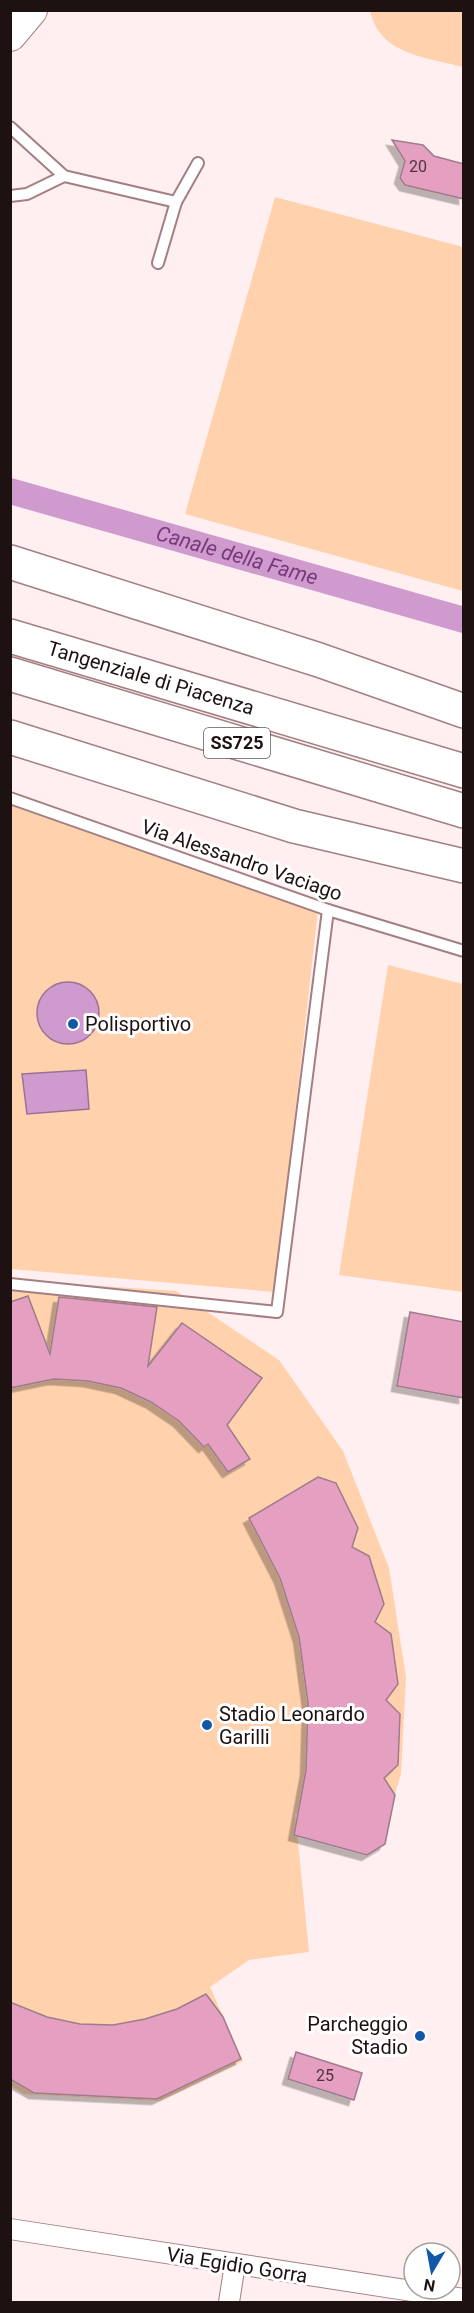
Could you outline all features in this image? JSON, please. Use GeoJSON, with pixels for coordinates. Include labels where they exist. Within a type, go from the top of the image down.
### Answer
{"type":"FeatureCollection","features":[{"type":"Feature","properties":{"kind":"highway"},"geometry":{"type":"LineString","coordinates":[[10,562],[319,660],[464,711]]}},
{"type":"Feature","properties":{"kind":"highway","name":"Tangenziale di Piacenza"},"geometry":{"type":"LineString","coordinates":[[10,636],[464,771]]}},
{"type":"Feature","properties":{"kind":"highway","name":"Tangenziale di Piacenza"},"geometry":{"type":"LineString","coordinates":[[10,674],[464,811]]}},
{"type":"Feature","properties":{"kind":"highway"},"geometry":{"type":"LineString","coordinates":[[10,737],[294,826],[464,866]]}},
{"type":"Feature","properties":{"kind":"main road"},"geometry":{"type":"LineString","coordinates":[[10,35],[31,10]]}},
{"type":"Feature","properties":{"kind":"street","name":"Via Egidio Gorra"},"geometry":{"type":"LineString","coordinates":[[10,2229],[235,2264],[402,2296]]}},
{"type":"Feature","properties":{"kind":"street"},"geometry":{"type":"LineString","coordinates":[[229,2302],[235,2264]]}},
{"type":"Feature","properties":{"kind":"lane"},"geometry":{"type":"LineString","coordinates":[[10,127],[64,176],[176,202]]}},
{"type":"Feature","properties":{"kind":"lane"},"geometry":{"type":"LineString","coordinates":[[158,263],[176,202],[198,163]]}},
{"type":"Feature","properties":{"kind":"lane"},"geometry":{"type":"LineString","coordinates":[[10,196],[27,194],[64,176]]}},
{"type":"Feature","properties":{"kind":"lane","name":"Via Alessandro Vaciago"},"geometry":{"type":"LineString","coordinates":[[10,798],[328,910],[464,951]]}},
{"type":"Feature","properties":{"kind":"lane"},"geometry":{"type":"LineString","coordinates":[[10,1284],[277,1312],[328,910]]}},
{"type":"Feature","properties":{"kind":"shaded area"},"geometry":{"type":"Polygon","coordinates":[[[370,11],[463,11],[463,67],[406,52],[394,45],[375,26],[370,11]]]}},
{"type":"Feature","properties":{"kind":"shaded area"},"geometry":{"type":"Polygon","coordinates":[[[275,197],[463,247],[463,591],[185,514],[275,197]]]}},
{"type":"Feature","properties":{"kind":"shaded area"},"geometry":{"type":"Polygon","coordinates":[[[10,804],[318,910],[275,1292],[11,1269],[10,804]]]}},
{"type":"Feature","properties":{"kind":"shaded area"},"geometry":{"type":"Polygon","coordinates":[[[388,965],[463,984],[463,1292],[339,1275],[388,965]]]}},
{"type":"Feature","properties":{"kind":"shaded area"},"geometry":{"type":"Polygon","coordinates":[[[62,982],[74,982],[90,991],[97,1001],[99,1013],[97,1025],[90,1035],[74,1044],[62,1044],[51,1039],[42,1030],[37,1019],[37,1007],[42,996],[51,987],[62,982]]]}},
{"type":"Feature","properties":{"kind":"shaded area"},"geometry":{"type":"Polygon","coordinates":[[[86,1070],[89,1109],[27,1114],[22,1074],[86,1070]]]}},
{"type":"Feature","properties":{"kind":"shaded area","name":"Stadio Leonardo Garilli"},"geometry":{"type":"Polygon","coordinates":[[[27,1281],[176,1291],[279,1360],[343,1451],[389,1568],[406,1677],[401,1774],[384,1830],[295,1813],[309,1952],[249,1960],[210,1987],[243,2061],[160,2101],[24,2094],[11,2086],[10,1287],[27,1281]]]}},
{"type":"Feature","properties":{"kind":"building"},"geometry":{"type":"Polygon","coordinates":[[[392,140],[423,145],[434,156],[464,164],[464,199],[405,185],[400,178],[405,161],[392,140]]]}},
{"type":"Feature","properties":{"kind":"building"},"geometry":{"type":"Polygon","coordinates":[[[28,1296],[50,1354],[59,1297],[157,1307],[148,1366],[182,1323],[262,1378],[227,1425],[250,1459],[228,1472],[208,1444],[204,1447],[179,1421],[151,1402],[121,1388],[88,1381],[54,1379],[10,1388],[10,1302],[28,1296]]]}},
{"type":"Feature","properties":{"kind":"building"},"geometry":{"type":"Polygon","coordinates":[[[410,1312],[464,1322],[464,1398],[397,1386],[410,1312]]]}},
{"type":"Feature","properties":{"kind":"building"},"geometry":{"type":"Polygon","coordinates":[[[318,1477],[336,1483],[358,1528],[352,1547],[369,1556],[384,1604],[375,1622],[391,1634],[398,1684],[386,1700],[400,1714],[398,1765],[384,1778],[395,1795],[385,1844],[367,1855],[294,1835],[306,1770],[308,1703],[299,1637],[280,1578],[249,1518],[318,1477]]]}},
{"type":"Feature","properties":{"kind":"building"},"geometry":{"type":"Polygon","coordinates":[[[206,1994],[223,2017],[241,2059],[157,2099],[34,2093],[10,2079],[10,2002],[47,2017],[80,2024],[113,2025],[145,2019],[177,2009],[206,1994]]]}},
{"type":"Feature","properties":{"kind":"building"},"geometry":{"type":"Polygon","coordinates":[[[296,2052],[362,2073],[354,2100],[288,2079],[296,2052]]]}},
{"type":"Feature","properties":{"kind":"waterway","name":"Canale della Fame"},"geometry":{"type":"LineString","coordinates":[[10,491],[464,620]]}},
{"type":"Feature","properties":{"kind":"place","name":"Polisportivo"},"geometry":{"type":"Point","coordinates":[73,1024]}},
{"type":"Feature","properties":{"kind":"place","name":"Stadio Leonardo Garilli"},"geometry":{"type":"Point","coordinates":[207,1725]}},
{"type":"Feature","properties":{"kind":"place","name":"Parcheggio Stadio"},"geometry":{"type":"Point","coordinates":[420,2036]}}]}
